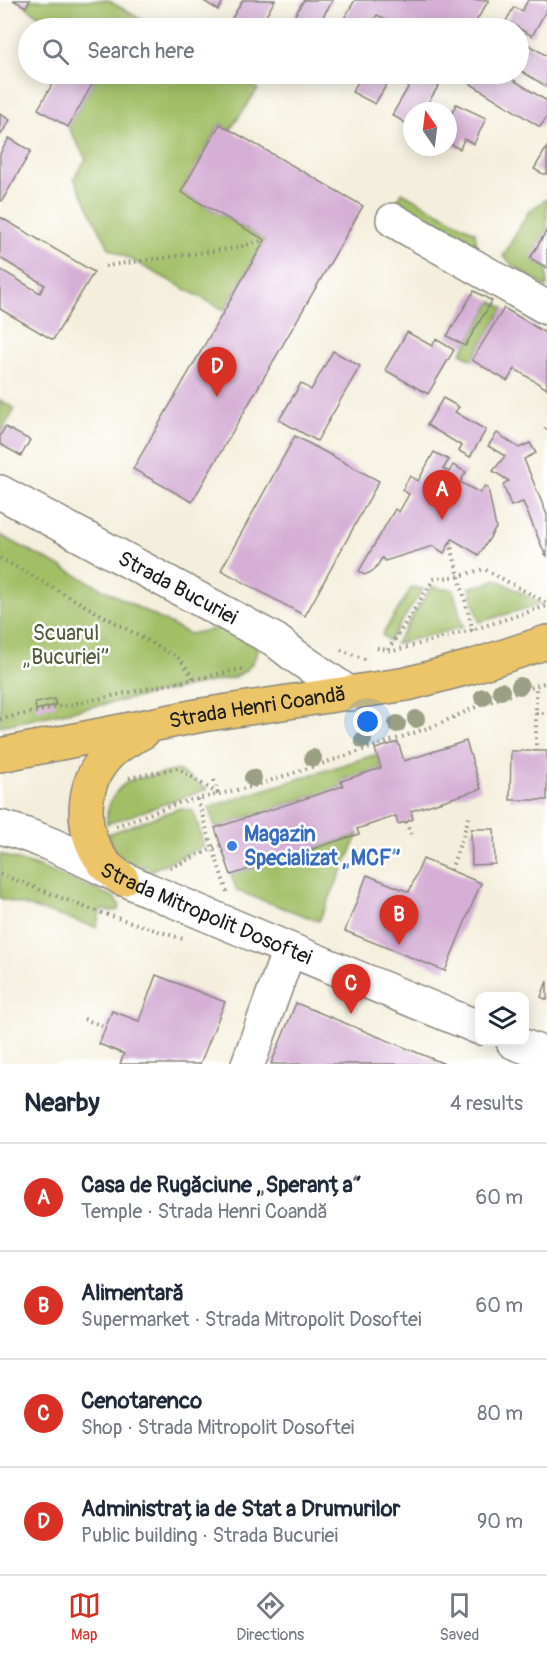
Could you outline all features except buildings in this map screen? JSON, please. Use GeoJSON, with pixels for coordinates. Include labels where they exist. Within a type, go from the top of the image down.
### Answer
{"type":"FeatureCollection","features":[{"type":"Feature","properties":{"kind":"main road","name":"Strada Henri Coandă"},"geometry":{"type":"LineString","coordinates":[[0,755],[202,715],[412,683],[471,667],[547,642]]}},
{"type":"Feature","properties":{"kind":"main road"},"geometry":{"type":"LineString","coordinates":[[122,879],[104,863],[92,843],[86,821],[87,797],[94,775],[108,756],[126,741],[167,722]]}},
{"type":"Feature","properties":{"kind":"street"},"geometry":{"type":"LineString","coordinates":[[393,220],[547,308]]}},
{"type":"Feature","properties":{"kind":"street","name":"Strada Bucuriei"},"geometry":{"type":"LineString","coordinates":[[0,492],[274,640],[350,694]]}},
{"type":"Feature","properties":{"kind":"street","name":"Strada Mitropolit Dosoftei"},"geometry":{"type":"LineString","coordinates":[[0,827],[23,833],[122,879],[475,1026]]}},
{"type":"Feature","properties":{"kind":"street"},"geometry":{"type":"LineString","coordinates":[[248,1064],[289,950]]}},
{"type":"Feature","properties":{"kind":"street"},"geometry":{"type":"LineString","coordinates":[[525,1046],[547,1055]]}},
{"type":"Feature","properties":{"kind":"path"},"geometry":{"type":"LineString","coordinates":[[105,266],[236,248],[265,240]]}},
{"type":"Feature","properties":{"kind":"path"},"geometry":{"type":"LineString","coordinates":[[450,542],[474,638]]}},
{"type":"Feature","properties":{"kind":"path"},"geometry":{"type":"LineString","coordinates":[[0,558],[3,562],[180,659],[194,680]]}},
{"type":"Feature","properties":{"kind":"path"},"geometry":{"type":"LineString","coordinates":[[388,650],[434,579],[484,570],[547,605]]}},
{"type":"Feature","properties":{"kind":"path"},"geometry":{"type":"LineString","coordinates":[[377,648],[393,651],[472,630],[547,605]]}},
{"type":"Feature","properties":{"kind":"path"},"geometry":{"type":"LineString","coordinates":[[340,650],[371,661]]}},
{"type":"Feature","properties":{"kind":"path"},"geometry":{"type":"LineString","coordinates":[[0,719],[243,669]]}},
{"type":"Feature","properties":{"kind":"path"},"geometry":{"type":"LineString","coordinates":[[114,827],[179,803],[251,787],[386,744],[478,706],[547,682]]}},
{"type":"Feature","properties":{"kind":"path"},"geometry":{"type":"LineString","coordinates":[[536,686],[536,751]]}},
{"type":"Feature","properties":{"kind":"path"},"geometry":{"type":"LineString","coordinates":[[536,713],[547,713]]}},
{"type":"Feature","properties":{"kind":"path"},"geometry":{"type":"LineString","coordinates":[[128,778],[178,768],[218,794]]}},
{"type":"Feature","properties":{"kind":"path"},"geometry":{"type":"LineString","coordinates":[[214,780],[218,794]]}},
{"type":"Feature","properties":{"kind":"path"},"geometry":{"type":"LineString","coordinates":[[197,799],[230,901]]}},
{"type":"Feature","properties":{"kind":"path"},"geometry":{"type":"LineString","coordinates":[[451,870],[470,815]]}},
{"type":"Feature","properties":{"kind":"path"},"geometry":{"type":"LineString","coordinates":[[406,822],[411,834]]}},
{"type":"Feature","properties":{"kind":"path"},"geometry":{"type":"LineString","coordinates":[[170,868],[221,845]]}},
{"type":"Feature","properties":{"kind":"path"},"geometry":{"type":"LineString","coordinates":[[0,874],[87,908],[190,941]]}},
{"type":"Feature","properties":{"kind":"path"},"geometry":{"type":"LineString","coordinates":[[84,1019],[106,1027]]}},
{"type":"Feature","properties":{"kind":"green space"},"geometry":{"type":"Polygon","coordinates":[[[30,0],[108,0],[139,18],[43,18],[26,7],[30,0]]]}},
{"type":"Feature","properties":{"kind":"green space"},"geometry":{"type":"Polygon","coordinates":[[[92,84],[249,84],[258,89],[230,130],[220,124],[181,192],[265,240],[224,310],[109,248],[74,178],[86,159],[68,127],[92,84]]]}},
{"type":"Feature","properties":{"kind":"green space"},"geometry":{"type":"Polygon","coordinates":[[[402,192],[475,232],[477,245],[470,256],[393,209],[402,192]]]}},
{"type":"Feature","properties":{"kind":"green space"},"geometry":{"type":"Polygon","coordinates":[[[547,199],[547,230],[531,258],[547,268],[547,288],[515,267],[503,256],[529,211],[547,199]]]}},
{"type":"Feature","properties":{"kind":"green space"},"geometry":{"type":"Polygon","coordinates":[[[492,301],[504,308],[472,360],[461,353],[492,301]]]}},
{"type":"Feature","properties":{"kind":"green space"},"geometry":{"type":"Polygon","coordinates":[[[0,400],[15,409],[0,434],[0,400]]]}},
{"type":"Feature","properties":{"kind":"green space","name":"Scuarul „Bucuriei”"},"geometry":{"type":"Polygon","coordinates":[[[0,535],[189,634],[226,627],[257,647],[253,661],[247,669],[235,677],[0,726],[0,535]]]}},
{"type":"Feature","properties":{"kind":"green space"},"geometry":{"type":"Polygon","coordinates":[[[496,579],[542,604],[479,622],[470,587],[486,584],[496,579]]]}},
{"type":"Feature","properties":{"kind":"green space"},"geometry":{"type":"Polygon","coordinates":[[[432,586],[453,589],[463,627],[395,644],[432,586]]]}},
{"type":"Feature","properties":{"kind":"green space"},"geometry":{"type":"Polygon","coordinates":[[[412,587],[423,589],[389,641],[382,635],[412,587]]]}},
{"type":"Feature","properties":{"kind":"green space"},"geometry":{"type":"Polygon","coordinates":[[[377,754],[381,768],[342,780],[343,786],[215,828],[209,807],[377,754]]]}},
{"type":"Feature","properties":{"kind":"green space"},"geometry":{"type":"Polygon","coordinates":[[[178,770],[207,789],[107,824],[109,804],[125,783],[178,770]]]}},
{"type":"Feature","properties":{"kind":"green space"},"geometry":{"type":"Polygon","coordinates":[[[180,808],[193,811],[204,846],[152,870],[136,863],[132,865],[114,848],[108,834],[180,808]]]}},
{"type":"Feature","properties":{"kind":"green space"},"geometry":{"type":"Polygon","coordinates":[[[359,834],[319,921],[237,891],[231,875],[359,834]]]}},
{"type":"Feature","properties":{"kind":"green space"},"geometry":{"type":"Polygon","coordinates":[[[0,854],[114,897],[120,906],[118,910],[101,910],[96,927],[0,898],[0,854]]]}},
{"type":"Feature","properties":{"kind":"place","name":"Administrația de Stat a Drumurilor"},"geometry":{"type":"Point","coordinates":[217,397]}},
{"type":"Feature","properties":{"kind":"place","name":"Casa de Rugăciune „Speranța“"},"geometry":{"type":"Point","coordinates":[442,520]}},
{"type":"Feature","properties":{"kind":"place","name":"Magazin Specializat „MCF”"},"geometry":{"type":"Point","coordinates":[232,846]}},
{"type":"Feature","properties":{"kind":"place","name":"Alimentară"},"geometry":{"type":"Point","coordinates":[399,945]}},
{"type":"Feature","properties":{"kind":"place","name":"Cenotarenco"},"geometry":{"type":"Point","coordinates":[351,1014]}}]}
